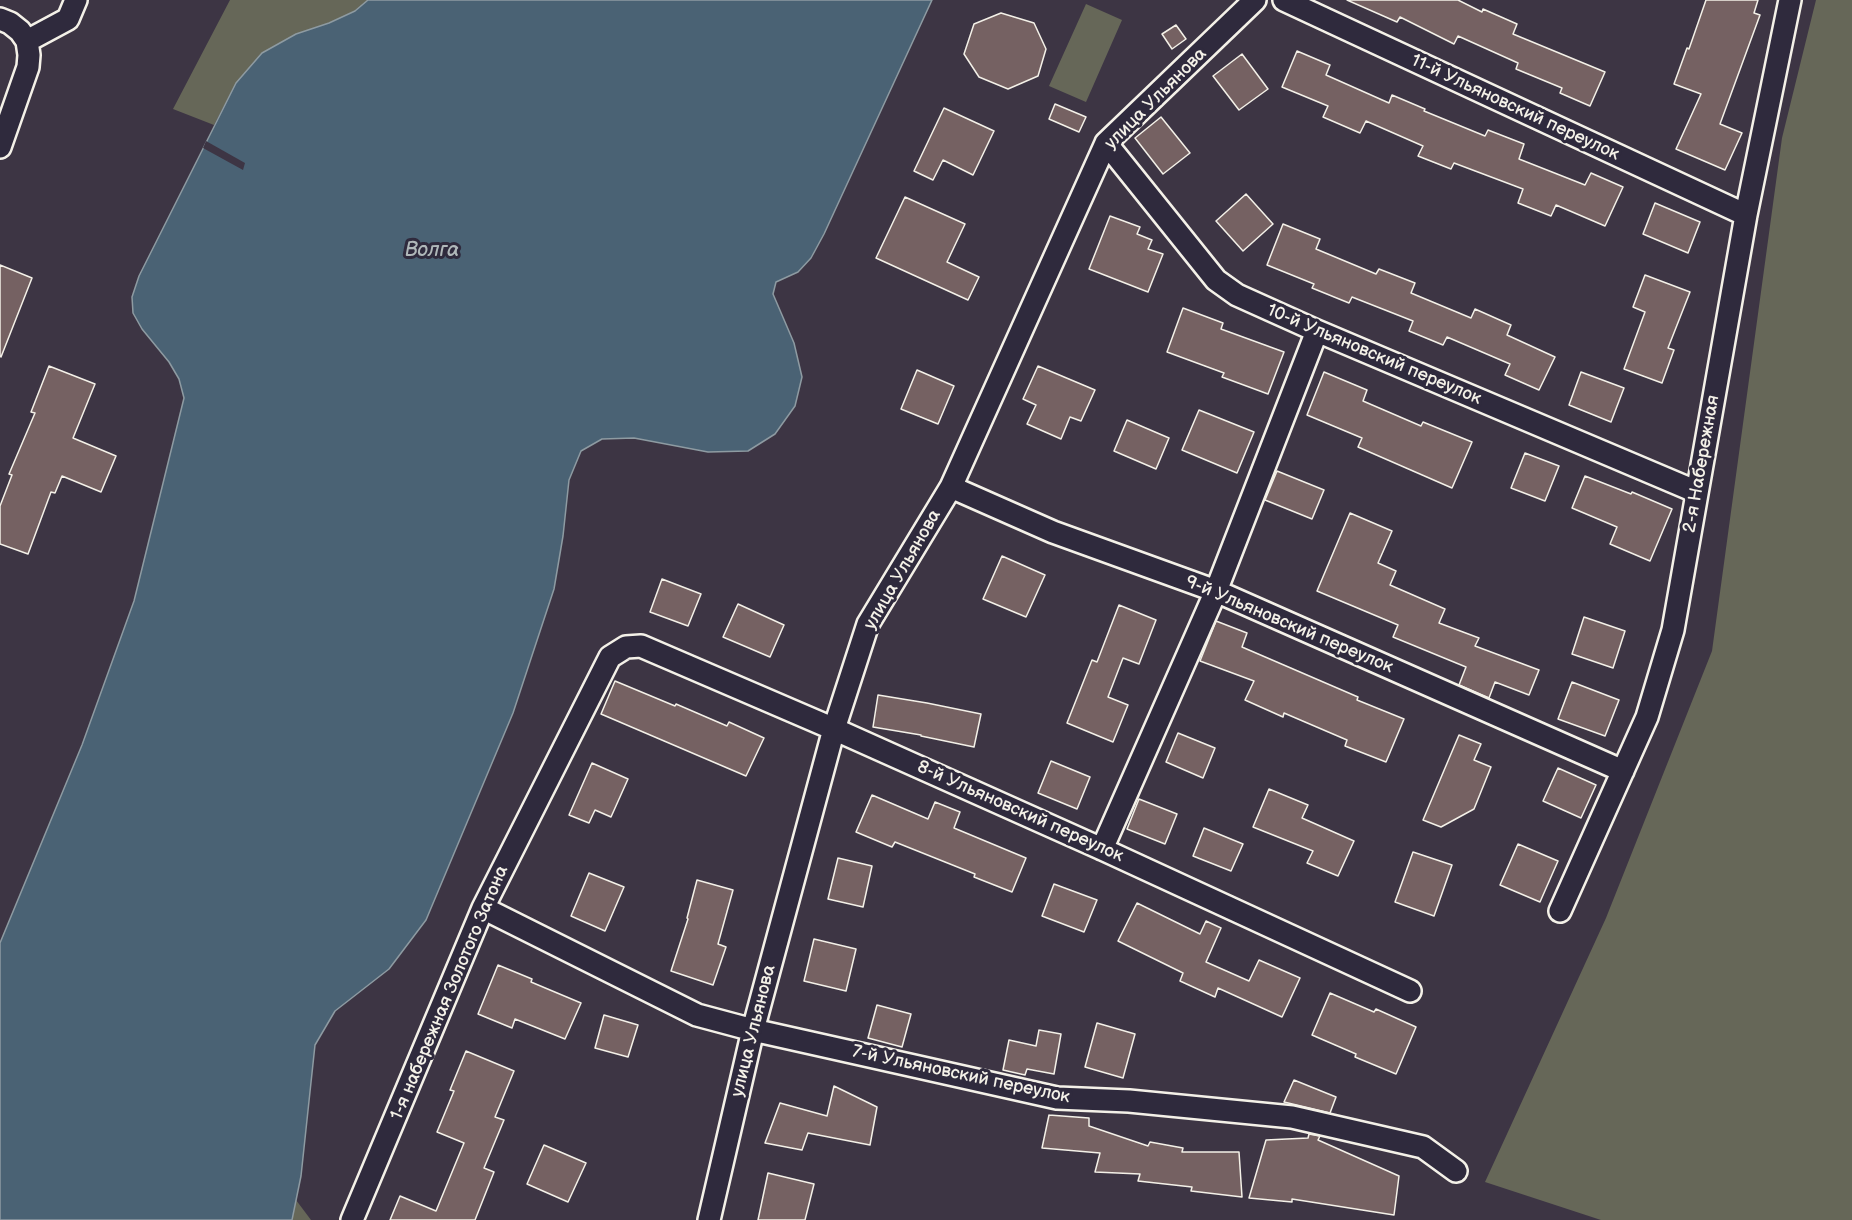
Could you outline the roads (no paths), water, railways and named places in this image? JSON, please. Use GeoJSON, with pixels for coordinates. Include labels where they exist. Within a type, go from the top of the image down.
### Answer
{"type":"FeatureCollection","features":[{"type":"Feature","properties":{"kind":"street"},"geometry":{"type":"LineString","coordinates":[[27,41],[68,20],[76,0]]}},
{"type":"Feature","properties":{"kind":"street","name":"улица Ульянова"},"geometry":{"type":"LineString","coordinates":[[709,1220],[753,1030],[834,729],[868,624],[951,487],[1106,143],[1255,0]]}},
{"type":"Feature","properties":{"kind":"street","name":"11-й Ульяновский переулок"},"geometry":{"type":"LineString","coordinates":[[1284,0],[1746,215]]}},
{"type":"Feature","properties":{"kind":"street","name":"2-я Набережная"},"geometry":{"type":"LineString","coordinates":[[1560,911],[1647,717],[1673,630],[1746,215],[1790,0]]}},
{"type":"Feature","properties":{"kind":"street"},"geometry":{"type":"LineString","coordinates":[[0,19],[15,27],[27,41],[29,55],[28,67],[0,147]]}},
{"type":"Feature","properties":{"kind":"street","name":"10-й Ульяновский переулок"},"geometry":{"type":"LineString","coordinates":[[1106,143],[1216,280],[1237,295],[1697,492]]}},
{"type":"Feature","properties":{"kind":"street"},"geometry":{"type":"LineString","coordinates":[[1102,849],[1216,591],[1317,331]]}},
{"type":"Feature","properties":{"kind":"street","name":"9-й Ульяновский переулок"},"geometry":{"type":"LineString","coordinates":[[951,487],[1053,532],[1216,591],[1623,771]]}},
{"type":"Feature","properties":{"kind":"street","name":"8-й Ульяновский переулок"},"geometry":{"type":"LineString","coordinates":[[626,647],[641,646],[834,729],[1410,991]]}},
{"type":"Feature","properties":{"kind":"street","name":"1-я набережная Золотого Затона"},"geometry":{"type":"LineString","coordinates":[[352,1220],[483,908],[610,657],[626,647]]}},
{"type":"Feature","properties":{"kind":"street","name":"7-й Ульяновский переулок"},"geometry":{"type":"LineString","coordinates":[[483,908],[697,1015],[753,1030],[1057,1098],[1129,1101],[1292,1117],[1423,1147],[1456,1171]]}},
{"type":"Feature","properties":{"kind":"water","name":"Волга"},"geometry":{"type":"Polygon","coordinates":[[[368,0],[932,0],[811,258],[798,272],[776,282],[773,294],[794,343],[802,377],[795,406],[775,434],[748,451],[708,452],[634,438],[602,439],[581,451],[569,480],[554,589],[513,713],[426,920],[389,969],[335,1011],[315,1045],[301,1176],[292,1220],[0,1220],[0,943],[82,745],[134,601],[184,398],[179,379],[169,362],[142,329],[133,313],[132,297],[139,276],[236,83],[262,53],[296,34],[355,11],[368,0]]]}}]}
